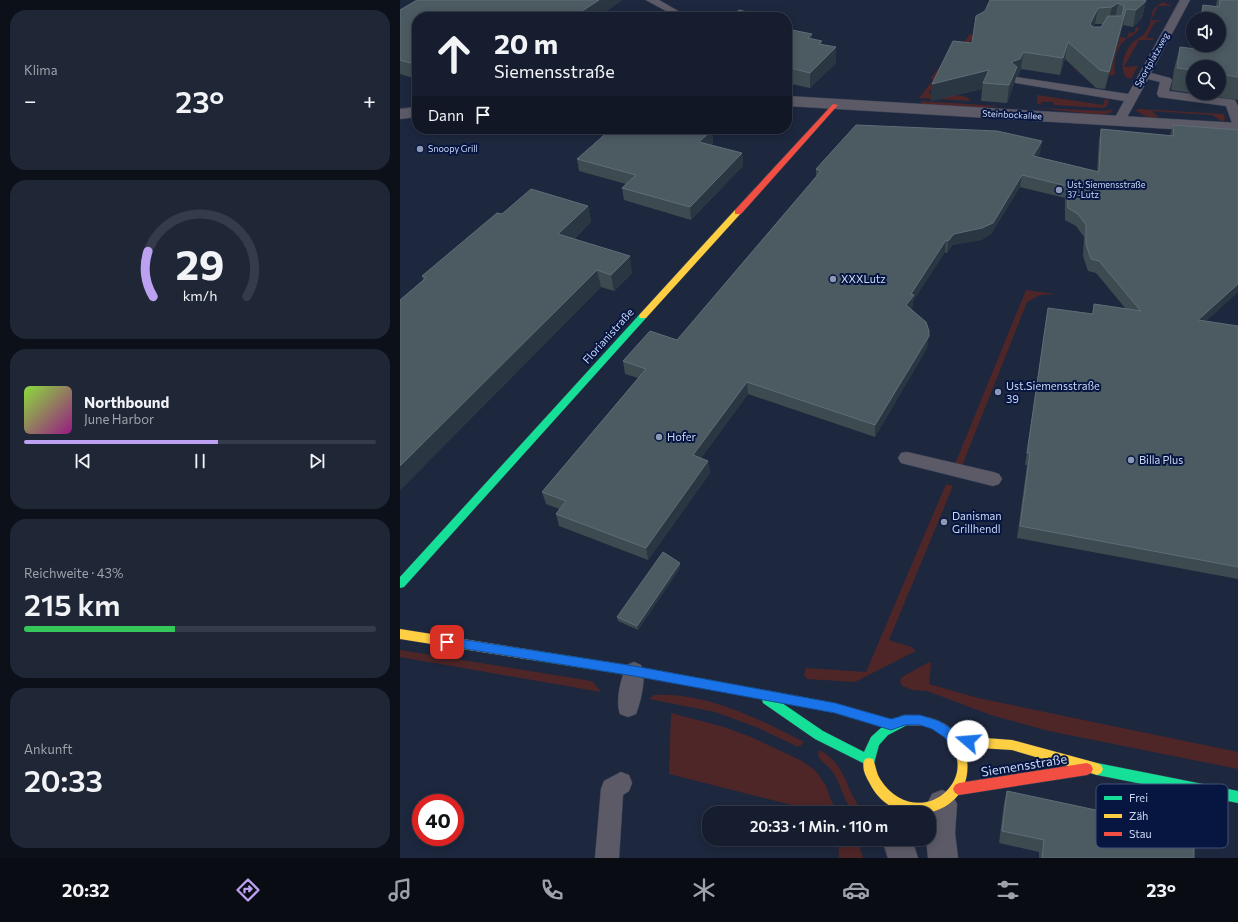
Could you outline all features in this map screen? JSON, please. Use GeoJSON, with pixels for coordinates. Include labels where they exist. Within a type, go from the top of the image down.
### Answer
{"type":"FeatureCollection","features":[{"type":"Feature","properties":{"kind":"street","name":"Steinbockallee"},"geometry":{"type":"LineString","coordinates":[[792,101],[835,105],[1238,128]]}},
{"type":"Feature","properties":{"kind":"street","name":"Florianistraße"},"geometry":{"type":"LineString","coordinates":[[400,584],[835,105]]}},
{"type":"Feature","properties":{"kind":"street"},"geometry":{"type":"LineString","coordinates":[[400,114],[412,113]]}},
{"type":"Feature","properties":{"kind":"street"},"geometry":{"type":"LineString","coordinates":[[400,634],[634,671],[835,708],[891,724]]}},
{"type":"Feature","properties":{"kind":"street"},"geometry":{"type":"LineString","coordinates":[[762,695],[819,735],[867,759]]}},
{"type":"Feature","properties":{"kind":"street"},"geometry":{"type":"LineString","coordinates":[[888,806],[869,774],[867,759],[871,745],[879,733],[891,724],[905,720],[920,720],[935,724],[948,733],[955,741],[964,759],[964,775],[950,796],[940,833],[943,858]]}},
{"type":"Feature","properties":{"kind":"street","name":"Siemensstraße"},"geometry":{"type":"LineString","coordinates":[[955,741],[1012,745],[1094,768],[1173,784]]}},
{"type":"Feature","properties":{"kind":"street","name":"Siemensstraße"},"geometry":{"type":"LineString","coordinates":[[950,796],[1094,768]]}},
{"type":"Feature","properties":{"kind":"street","name":"Siemensstraße"},"geometry":{"type":"LineString","coordinates":[[1228,795],[1238,797]]}},
{"type":"Feature","properties":{"kind":"street"},"geometry":{"type":"LineString","coordinates":[[936,806],[950,796]]}},
{"type":"Feature","properties":{"kind":"street"},"geometry":{"type":"LineString","coordinates":[[899,846],[903,858]]}},
{"type":"Feature","properties":{"kind":"lane"},"geometry":{"type":"LineString","coordinates":[[651,0],[674,12]]}},
{"type":"Feature","properties":{"kind":"lane","name":"Sportplatzweg"},"geometry":{"type":"LineString","coordinates":[[1119,121],[1182,0]]}},
{"type":"Feature","properties":{"kind":"lane"},"geometry":{"type":"LineString","coordinates":[[1144,74],[1166,80],[1163,94],[1231,104],[1238,123]]}},
{"type":"Feature","properties":{"kind":"lane"},"geometry":{"type":"LineString","coordinates":[[1016,80],[1130,98]]}},
{"type":"Feature","properties":{"kind":"lane"},"geometry":{"type":"LineString","coordinates":[[907,458],[993,479]]}},
{"type":"Feature","properties":{"kind":"lane"},"geometry":{"type":"LineString","coordinates":[[628,707],[634,671]]}},
{"type":"Feature","properties":{"kind":"lane"},"geometry":{"type":"LineString","coordinates":[[607,858],[612,789],[621,783]]}},
{"type":"Feature","properties":{"kind":"shaded area"},"geometry":{"type":"Polygon","coordinates":[[[1163,2],[1172,6],[1158,6],[1151,20],[1164,21],[1155,22],[1146,38],[1154,38],[1153,40],[1139,40],[1124,67],[1138,66],[1131,79],[1127,78],[1123,70],[1123,60],[1127,50],[1133,42],[1146,32],[1154,8],[1163,2]]]}},
{"type":"Feature","properties":{"kind":"shaded area"},"geometry":{"type":"Polygon","coordinates":[[[1136,27],[1139,28],[1137,32],[1125,40],[1117,51],[1114,65],[1115,74],[1108,76],[1054,68],[1109,75],[1120,37],[1127,38],[1129,32],[1134,33],[1136,27]]]}},
{"type":"Feature","properties":{"kind":"shaded area"},"geometry":{"type":"Polygon","coordinates":[[[970,34],[974,35],[976,39],[968,42],[929,93],[932,96],[951,94],[967,97],[970,101],[919,98],[933,80],[931,78],[952,51],[958,51],[970,34]]]}},
{"type":"Feature","properties":{"kind":"shaded area"},"geometry":{"type":"Polygon","coordinates":[[[1037,95],[1103,105],[1105,99],[1109,100],[1107,106],[1103,108],[1054,105],[1053,102],[1041,102],[1041,105],[1037,103],[1037,95]]]}},
{"type":"Feature","properties":{"kind":"shaded area"},"geometry":{"type":"Polygon","coordinates":[[[921,101],[999,106],[978,108],[921,105],[921,101]]]}},
{"type":"Feature","properties":{"kind":"shaded area"},"geometry":{"type":"Polygon","coordinates":[[[1039,108],[1105,111],[1113,109],[1110,113],[1100,115],[1039,108]]]}},
{"type":"Feature","properties":{"kind":"shaded area"},"geometry":{"type":"Polygon","coordinates":[[[1135,110],[1224,114],[1225,119],[1223,122],[1212,115],[1152,111],[1158,117],[1156,118],[1145,116],[1135,110]]]}},
{"type":"Feature","properties":{"kind":"shaded area"},"geometry":{"type":"Polygon","coordinates":[[[1026,290],[1056,294],[1040,295],[1027,302],[962,466],[955,464],[1026,290]]]}},
{"type":"Feature","properties":{"kind":"shaded area"},"geometry":{"type":"Polygon","coordinates":[[[946,484],[953,486],[889,640],[911,647],[916,651],[855,682],[807,679],[804,675],[806,668],[866,672],[946,484]]]}},
{"type":"Feature","properties":{"kind":"shaded area"},"geometry":{"type":"Polygon","coordinates":[[[400,650],[586,680],[593,682],[601,692],[400,657],[400,650]]]}},
{"type":"Feature","properties":{"kind":"shaded area"},"geometry":{"type":"Polygon","coordinates":[[[929,662],[931,664],[929,684],[978,698],[1238,752],[1238,769],[1049,731],[991,715],[927,691],[913,690],[902,686],[900,681],[902,677],[929,662]]]}},
{"type":"Feature","properties":{"kind":"shaded area"},"geometry":{"type":"Polygon","coordinates":[[[654,695],[674,695],[712,702],[750,716],[804,742],[800,746],[796,746],[756,727],[715,712],[649,699],[654,695]]]}},
{"type":"Feature","properties":{"kind":"shaded area"},"geometry":{"type":"Polygon","coordinates":[[[671,713],[724,727],[751,737],[802,761],[816,771],[826,786],[834,806],[795,806],[669,774],[671,713]]]}},
{"type":"Feature","properties":{"kind":"shaded area"},"geometry":{"type":"Polygon","coordinates":[[[820,750],[837,764],[860,806],[849,806],[847,803],[835,776],[818,754],[820,750]]]}},
{"type":"Feature","properties":{"kind":"shaded area"},"geometry":{"type":"Polygon","coordinates":[[[838,846],[859,846],[863,858],[839,858],[838,846]]]}},
{"type":"Feature","properties":{"kind":"building"},"geometry":{"type":"Polygon","coordinates":[[[417,0],[599,0],[581,12],[412,12],[412,64],[400,60],[400,10],[417,0]]]}},
{"type":"Feature","properties":{"kind":"building"},"geometry":{"type":"Polygon","coordinates":[[[990,0],[1146,0],[1136,10],[1126,9],[1109,72],[1100,70],[1068,42],[1063,58],[1023,52],[1020,59],[1011,62],[1017,67],[1009,85],[983,83],[989,70],[932,84],[953,41],[972,43],[976,16],[985,11],[990,0]],[[1118,3],[1112,7],[1098,8],[1090,24],[1093,27],[1101,27],[1108,16],[1122,16],[1124,6],[1118,3]]]}},
{"type":"Feature","properties":{"kind":"building"},"geometry":{"type":"Polygon","coordinates":[[[1220,0],[1238,0],[1238,77],[1226,75],[1226,60],[1186,60],[1186,69],[1177,68],[1180,47],[1186,48],[1186,52],[1226,52],[1226,12],[1202,12],[1203,5],[1219,7],[1220,0]]]}},
{"type":"Feature","properties":{"kind":"building"},"geometry":{"type":"Polygon","coordinates":[[[739,10],[747,12],[737,12],[739,10]]]}},
{"type":"Feature","properties":{"kind":"building"},"geometry":{"type":"Polygon","coordinates":[[[792,30],[812,34],[808,38],[822,41],[819,44],[836,47],[810,73],[792,68],[792,30]]]}},
{"type":"Feature","properties":{"kind":"building"},"geometry":{"type":"Polygon","coordinates":[[[856,125],[997,131],[1042,141],[1033,156],[1099,172],[1101,129],[1174,136],[1173,125],[1238,130],[1238,284],[1198,320],[1238,326],[1238,567],[1020,526],[1030,453],[1027,453],[1048,308],[1093,314],[1094,304],[1141,311],[1099,261],[1091,259],[1086,244],[1086,225],[1078,214],[1068,208],[1067,186],[1022,175],[993,223],[982,228],[954,234],[948,241],[946,240],[911,294],[914,295],[906,305],[926,322],[929,336],[875,425],[747,382],[693,455],[708,461],[646,548],[556,514],[566,501],[542,492],[646,369],[623,361],[650,331],[677,340],[821,171],[816,169],[856,125]]]}},
{"type":"Feature","properties":{"kind":"building"},"geometry":{"type":"Polygon","coordinates":[[[605,134],[708,134],[699,142],[742,153],[690,207],[622,188],[636,175],[577,159],[605,134]]]}},
{"type":"Feature","properties":{"kind":"building"},"geometry":{"type":"Polygon","coordinates":[[[531,189],[588,206],[558,234],[630,256],[611,275],[597,270],[400,466],[400,300],[426,278],[422,276],[497,213],[502,214],[531,189]]]}},
{"type":"Feature","properties":{"kind":"building"},"geometry":{"type":"Polygon","coordinates":[[[663,552],[680,563],[637,626],[617,617],[663,552]]]}},
{"type":"Feature","properties":{"kind":"building"},"geometry":{"type":"Polygon","coordinates":[[[1007,791],[1096,810],[1096,848],[1194,848],[1194,858],[1042,858],[1044,840],[1002,831],[1007,791]]]}},
{"type":"Feature","properties":{"kind":"traffic: fast"},"geometry":{"type":"LineString","coordinates":[[400,584],[643,316]]}},
{"type":"Feature","properties":{"kind":"traffic: fast"},"geometry":{"type":"LineString","coordinates":[[532,655],[634,671],[835,708],[891,724]]}},
{"type":"Feature","properties":{"kind":"traffic: fast"},"geometry":{"type":"LineString","coordinates":[[767,699],[819,735],[867,759]]}},
{"type":"Feature","properties":{"kind":"traffic: fast"},"geometry":{"type":"LineString","coordinates":[[869,763],[872,747],[879,736],[905,720]]}},
{"type":"Feature","properties":{"kind":"traffic: fast"},"geometry":{"type":"LineString","coordinates":[[1097,769],[1173,784]]}},
{"type":"Feature","properties":{"kind":"traffic: fast"},"geometry":{"type":"LineString","coordinates":[[1228,795],[1238,797]]}},
{"type":"Feature","properties":{"kind":"traffic: slow"},"geometry":{"type":"LineString","coordinates":[[643,316],[738,212]]}},
{"type":"Feature","properties":{"kind":"traffic: slow"},"geometry":{"type":"LineString","coordinates":[[400,634],[532,655]]}},
{"type":"Feature","properties":{"kind":"traffic: slow"},"geometry":{"type":"LineString","coordinates":[[869,763],[871,774],[878,787],[889,799],[900,806],[920,809],[937,805],[949,797],[958,786],[962,773],[963,759],[958,746],[949,734],[935,724],[917,720],[905,720]]}},
{"type":"Feature","properties":{"kind":"traffic: slow"},"geometry":{"type":"LineString","coordinates":[[955,741],[1012,745],[1097,769]]}},
{"type":"Feature","properties":{"kind":"traffic: jam"},"geometry":{"type":"LineString","coordinates":[[738,212],[835,105]]}},
{"type":"Feature","properties":{"kind":"traffic: jam"},"geometry":{"type":"LineString","coordinates":[[959,789],[1087,769]]}},
{"type":"Feature","properties":{"kind":"place","name":"Snoopy Grill"},"geometry":{"type":"Point","coordinates":[420,149]}},
{"type":"Feature","properties":{"kind":"place","name":"Ust. Siemensstraße 37-Lutz"},"geometry":{"type":"Point","coordinates":[1059,190]}},
{"type":"Feature","properties":{"kind":"place","name":"XXXLutz"},"geometry":{"type":"Point","coordinates":[833,279]}},
{"type":"Feature","properties":{"kind":"place","name":"Ust.Siemensstraße 39"},"geometry":{"type":"Point","coordinates":[998,392]}},
{"type":"Feature","properties":{"kind":"place","name":"Hofer"},"geometry":{"type":"Point","coordinates":[659,437]}},
{"type":"Feature","properties":{"kind":"place","name":"Billa Plus"},"geometry":{"type":"Point","coordinates":[1131,460]}},
{"type":"Feature","properties":{"kind":"place","name":"Danisman Grillhendl"},"geometry":{"type":"Point","coordinates":[944,522]}},
{"type":"Feature","properties":{"kind":"route"},"geometry":{"type":"LineString","coordinates":[[447,642],[634,671],[835,708],[891,724],[905,720],[920,720],[935,724],[948,733],[955,741],[968,741]]}}]}
